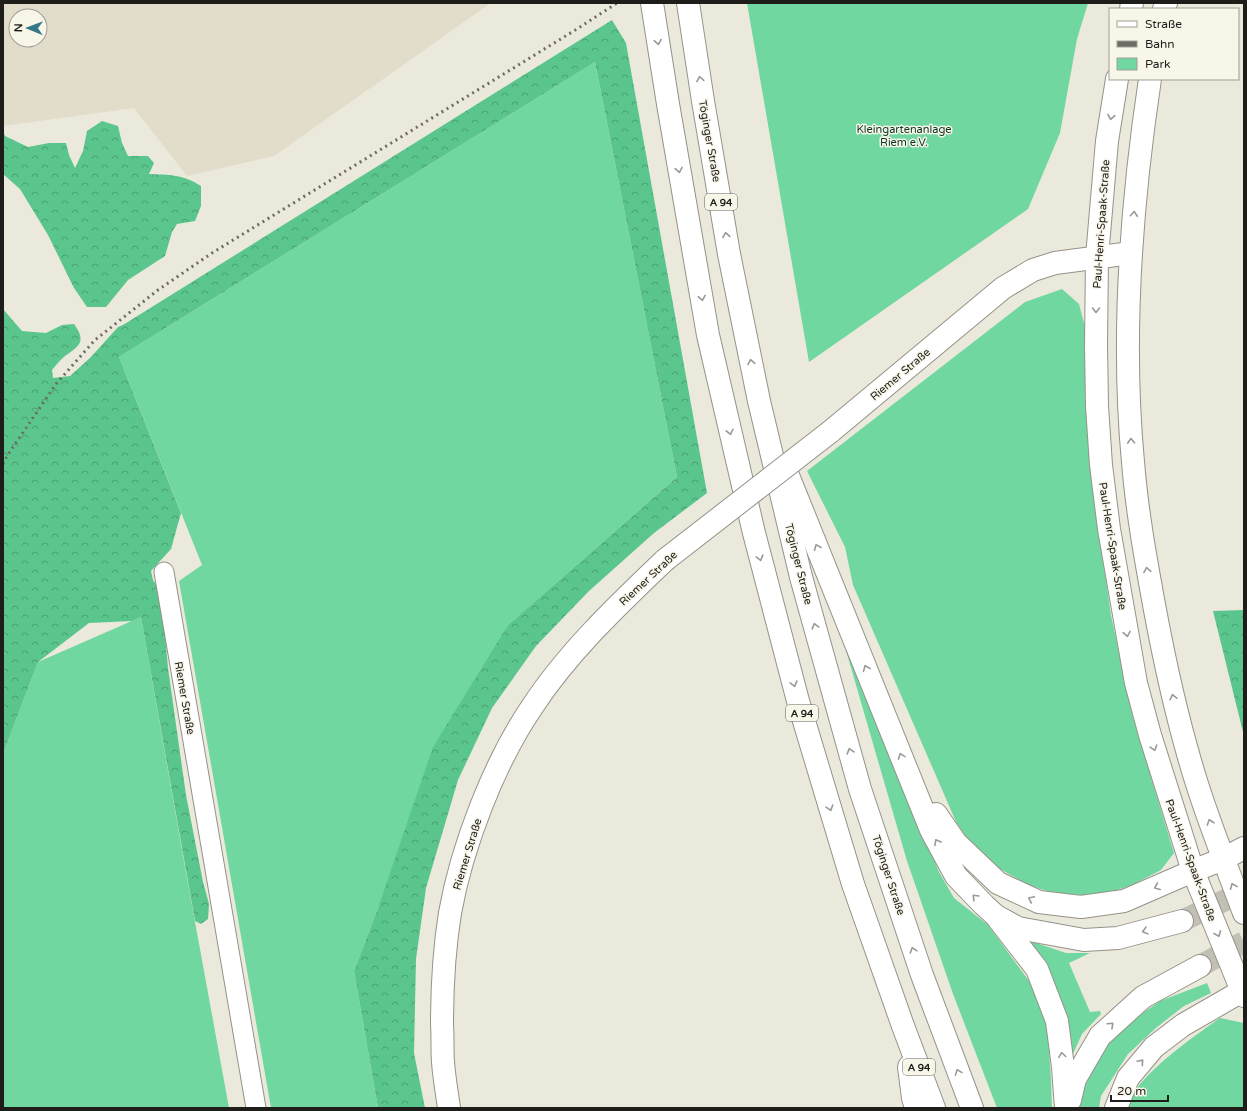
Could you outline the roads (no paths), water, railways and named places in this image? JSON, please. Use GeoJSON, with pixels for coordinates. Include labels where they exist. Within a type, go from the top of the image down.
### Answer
{"type":"FeatureCollection","features":[{"type":"Feature","properties":{"kind":"main road","name":"A 94"},"geometry":{"type":"LineString","coordinates":[[652,3],[669,112],[708,335],[754,533],[798,702],[853,884],[903,1026],[934,1108]]}},
{"type":"Feature","properties":{"kind":"main road","name":"Töginger Straße"},"geometry":{"type":"LineString","coordinates":[[688,3],[703,101],[730,254],[759,401],[801,577],[860,789],[922,975],[972,1108]]}},
{"type":"Feature","properties":{"kind":"main road","name":"Paul-Henri-Spaak-Straße"},"geometry":{"type":"LineString","coordinates":[[1117,80],[1107,141],[1097,258],[1097,406],[1101,466],[1109,529],[1136,683],[1154,748],[1193,872],[1243,992]]}},
{"type":"Feature","properties":{"kind":"main road"},"geometry":{"type":"LineString","coordinates":[[1150,80],[1140,144],[1131,252],[1128,344],[1129,402],[1133,462],[1140,522],[1165,662],[1180,725],[1222,859],[1244,913]]}},
{"type":"Feature","properties":{"kind":"main road","name":"Riemer Straße"},"geometry":{"type":"LineString","coordinates":[[449,1108],[443,1062],[442,1007],[444,960],[450,913],[463,860],[481,808],[502,758],[532,707],[567,661],[604,620],[665,560],[830,432],[1003,288],[1033,270],[1055,263],[1131,252]]}},
{"type":"Feature","properties":{"kind":"main road"},"geometry":{"type":"LineString","coordinates":[[759,401],[931,830],[956,876],[996,916],[1037,969],[1057,1020],[1067,1108]]}},
{"type":"Feature","properties":{"kind":"main road"},"geometry":{"type":"LineString","coordinates":[[915,792],[939,817],[956,843],[998,883],[1039,902],[1081,907],[1124,901],[1193,872],[1244,848]]}},
{"type":"Feature","properties":{"kind":"main road"},"geometry":{"type":"LineString","coordinates":[[996,916],[1018,928],[1084,940],[1118,938],[1182,921]]}},
{"type":"Feature","properties":{"kind":"main road"},"geometry":{"type":"LineString","coordinates":[[1067,1108],[1075,1079],[1100,1036],[1143,996],[1200,966]]}},
{"type":"Feature","properties":{"kind":"main road"},"geometry":{"type":"LineString","coordinates":[[1116,1108],[1128,1078],[1154,1047],[1184,1025],[1243,992]]}},
{"type":"Feature","properties":{"kind":"main road"},"geometry":{"type":"LineString","coordinates":[[903,1026],[913,1098],[916,1108]]}},
{"type":"Feature","properties":{"kind":"street","name":"Riemer Straße"},"geometry":{"type":"LineString","coordinates":[[164,572],[256,1108]]}},
{"type":"Feature","properties":{"kind":"tunnel"},"geometry":{"type":"LineString","coordinates":[[1182,921],[1244,891]]}},
{"type":"Feature","properties":{"kind":"tunnel"},"geometry":{"type":"LineString","coordinates":[[1200,966],[1244,942]]}},
{"type":"Feature","properties":{"kind":"railway"},"geometry":{"type":"LineString","coordinates":[[3,464],[56,384],[95,340],[158,290],[212,253],[617,3]]}},
{"type":"Feature","properties":{"kind":"park label","name":"Kleingartenanlage Riem e.V."},"geometry":{"type":"Point","coordinates":[904,135]}}]}
